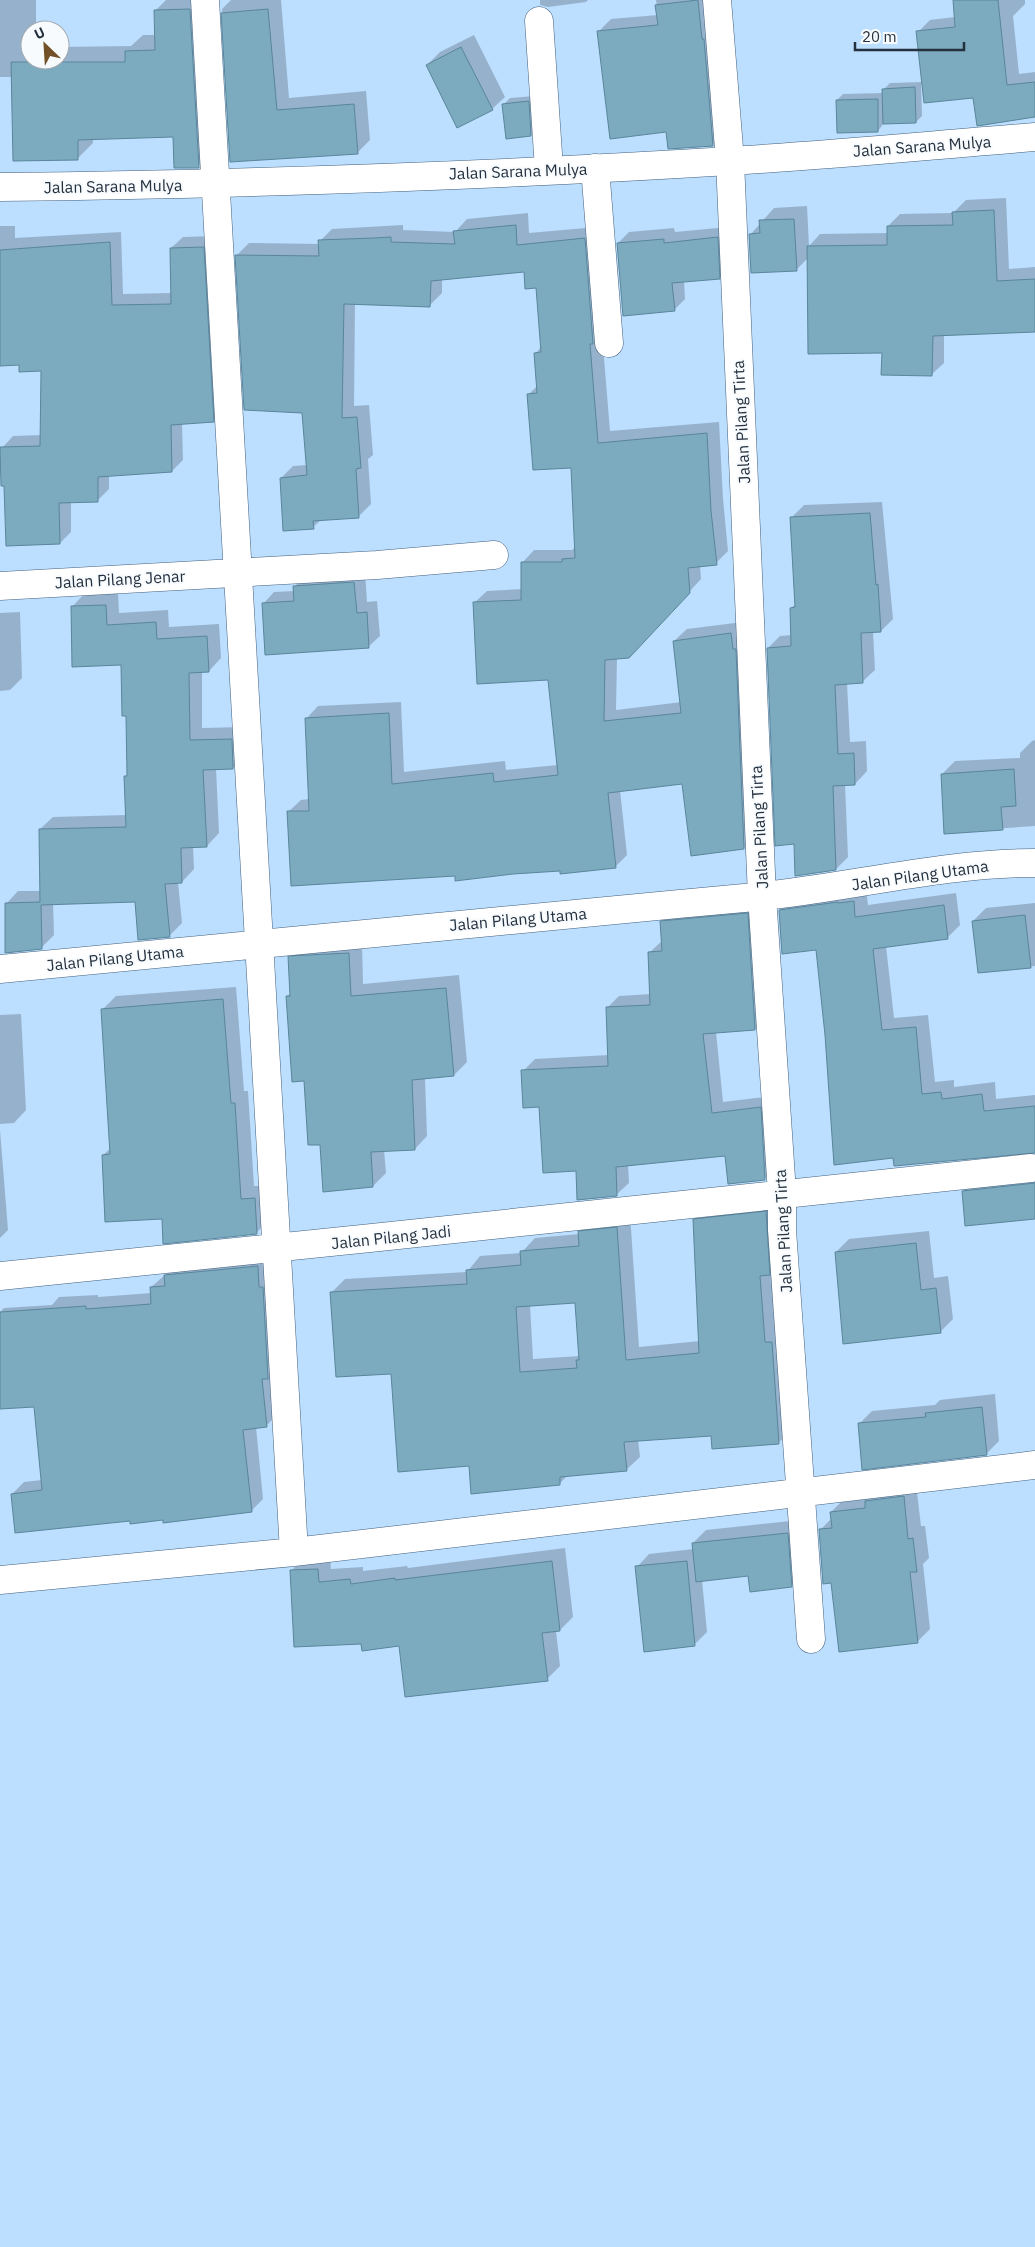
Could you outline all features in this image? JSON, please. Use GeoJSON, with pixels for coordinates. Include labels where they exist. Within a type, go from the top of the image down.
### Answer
{"type":"FeatureCollection","features":[{"type":"Feature","properties":{"kind":"street"},"geometry":{"type":"LineString","coordinates":[[205,0],[294,1552]]}},
{"type":"Feature","properties":{"kind":"street","name":"Jalan Pilang Tirta"},"geometry":{"type":"LineString","coordinates":[[717,0],[730,161],[762,896],[782,1193],[782,1230],[811,1639]]}},
{"type":"Feature","properties":{"kind":"street"},"geometry":{"type":"LineString","coordinates":[[539,20],[549,170]]}},
{"type":"Feature","properties":{"kind":"street","name":"Jalan Sarana Mulya"},"geometry":{"type":"LineString","coordinates":[[0,188],[217,184],[595,168],[730,161],[1035,137]]}},
{"type":"Feature","properties":{"kind":"street"},"geometry":{"type":"LineString","coordinates":[[595,168],[609,343]]}},
{"type":"Feature","properties":{"kind":"street","name":"Jalan Pilang Jenar"},"geometry":{"type":"LineString","coordinates":[[0,586],[377,565],[494,555]]}},
{"type":"Feature","properties":{"kind":"street","name":"Jalan Pilang Utama"},"geometry":{"type":"LineString","coordinates":[[0,969],[762,896],[959,869],[1012,863],[1035,863]]}},
{"type":"Feature","properties":{"kind":"street","name":"Jalan Pilang Jadi"},"geometry":{"type":"LineString","coordinates":[[0,1276],[277,1250],[782,1193],[1031,1168]]}},
{"type":"Feature","properties":{"kind":"street"},"geometry":{"type":"LineString","coordinates":[[0,1580],[294,1552],[1035,1465]]}},
{"type":"Feature","properties":{"kind":"building"},"geometry":{"type":"Polygon","coordinates":[[[698,0],[702,39],[704,39],[713,146],[668,149],[666,132],[610,139],[597,31],[658,25],[655,5],[698,0]]]}},
{"type":"Feature","properties":{"kind":"building"},"geometry":{"type":"Polygon","coordinates":[[[953,0],[998,0],[1007,85],[1035,82],[1035,117],[977,126],[973,98],[924,103],[916,31],[955,27],[953,0]]]}},
{"type":"Feature","properties":{"kind":"building"},"geometry":{"type":"Polygon","coordinates":[[[190,9],[199,168],[174,168],[173,137],[78,140],[78,160],[13,161],[11,62],[20,62],[20,70],[70,70],[70,62],[125,62],[125,51],[155,50],[154,10],[190,9]]]}},
{"type":"Feature","properties":{"kind":"building"},"geometry":{"type":"Polygon","coordinates":[[[268,9],[277,110],[354,104],[358,154],[230,162],[221,13],[268,9]]]}},
{"type":"Feature","properties":{"kind":"building"},"geometry":{"type":"Polygon","coordinates":[[[461,47],[493,110],[457,128],[426,65],[461,47]]]}},
{"type":"Feature","properties":{"kind":"building"},"geometry":{"type":"Polygon","coordinates":[[[915,87],[916,123],[883,124],[882,89],[915,87]]]}},
{"type":"Feature","properties":{"kind":"building"},"geometry":{"type":"Polygon","coordinates":[[[878,99],[878,132],[837,133],[836,100],[878,99]]]}},
{"type":"Feature","properties":{"kind":"building"},"geometry":{"type":"Polygon","coordinates":[[[529,101],[531,136],[506,139],[502,104],[529,101]]]}},
{"type":"Feature","properties":{"kind":"building"},"geometry":{"type":"Polygon","coordinates":[[[994,210],[997,281],[1035,279],[1035,332],[933,336],[932,376],[881,375],[882,353],[808,354],[807,246],[887,245],[887,226],[953,225],[952,212],[994,210]]]}},
{"type":"Feature","properties":{"kind":"building"},"geometry":{"type":"Polygon","coordinates":[[[794,219],[797,271],[751,273],[749,234],[760,233],[759,220],[794,219]]]}},
{"type":"Feature","properties":{"kind":"building"},"geometry":{"type":"Polygon","coordinates":[[[516,225],[517,245],[585,238],[593,344],[590,344],[598,443],[707,433],[711,511],[717,565],[688,568],[690,593],[629,658],[605,660],[604,721],[681,713],[673,641],[731,633],[733,649],[736,649],[744,849],[691,856],[682,784],[608,793],[616,868],[560,874],[560,871],[513,874],[455,881],[455,876],[291,886],[287,811],[309,811],[305,718],[389,713],[392,784],[493,773],[494,782],[558,775],[548,680],[477,684],[473,602],[521,600],[521,562],[562,562],[562,559],[575,558],[571,468],[533,470],[527,394],[537,393],[534,353],[541,352],[536,288],[525,289],[524,272],[431,281],[430,307],[344,304],[342,418],[357,417],[361,468],[356,469],[359,518],[313,521],[314,529],[283,531],[280,478],[307,475],[302,413],[244,410],[235,255],[319,256],[318,240],[391,237],[391,242],[455,244],[453,231],[516,225]]]}},
{"type":"Feature","properties":{"kind":"building"},"geometry":{"type":"Polygon","coordinates":[[[718,237],[720,279],[672,283],[675,311],[623,316],[617,243],[664,239],[664,243],[718,237]]]}},
{"type":"Feature","properties":{"kind":"building"},"geometry":{"type":"Polygon","coordinates":[[[110,242],[112,305],[171,304],[170,248],[204,247],[214,422],[171,425],[172,472],[98,477],[98,502],[59,503],[60,544],[6,546],[4,486],[1,486],[0,447],[40,446],[41,371],[19,372],[19,365],[0,366],[0,250],[110,242]]]}},
{"type":"Feature","properties":{"kind":"building"},"geometry":{"type":"Polygon","coordinates":[[[870,513],[881,632],[861,633],[863,683],[835,685],[838,754],[854,753],[855,785],[833,786],[836,870],[795,876],[794,844],[775,846],[767,648],[791,646],[790,608],[795,607],[790,517],[870,513]]]}},
{"type":"Feature","properties":{"kind":"building"},"geometry":{"type":"Polygon","coordinates":[[[354,582],[357,613],[367,612],[369,648],[265,655],[262,603],[294,601],[293,586],[354,582]]]}},
{"type":"Feature","properties":{"kind":"building"},"geometry":{"type":"Polygon","coordinates":[[[106,605],[107,625],[156,622],[157,639],[207,636],[209,672],[189,673],[190,740],[232,739],[233,769],[203,770],[207,847],[181,848],[182,883],[165,884],[170,937],[138,940],[135,902],[41,905],[42,949],[5,953],[5,903],[40,902],[39,829],[126,827],[124,776],[127,776],[126,716],[122,716],[121,665],[72,667],[71,606],[106,605]]]}},
{"type":"Feature","properties":{"kind":"building"},"geometry":{"type":"Polygon","coordinates":[[[1014,769],[1016,806],[1001,807],[1003,830],[944,834],[941,774],[1014,769]]]}},
{"type":"Feature","properties":{"kind":"building"},"geometry":{"type":"Polygon","coordinates":[[[854,901],[855,917],[944,905],[948,939],[873,949],[882,1030],[916,1027],[922,1094],[941,1092],[942,1099],[982,1094],[984,1111],[1035,1106],[1035,1153],[894,1166],[893,1158],[834,1165],[825,1035],[816,950],[782,954],[779,910],[854,901]]]}},
{"type":"Feature","properties":{"kind":"building"},"geometry":{"type":"Polygon","coordinates":[[[748,913],[755,1030],[703,1034],[712,1113],[761,1107],[765,1180],[728,1184],[725,1156],[616,1167],[617,1196],[577,1200],[576,1171],[543,1173],[539,1107],[523,1108],[521,1070],[608,1066],[606,1007],[650,1005],[648,952],[662,951],[660,921],[748,913]]]}},
{"type":"Feature","properties":{"kind":"building"},"geometry":{"type":"Polygon","coordinates":[[[1025,915],[1031,968],[978,973],[972,921],[1025,915]]]}},
{"type":"Feature","properties":{"kind":"building"},"geometry":{"type":"Polygon","coordinates":[[[349,953],[351,996],[446,988],[454,1076],[412,1080],[415,1150],[371,1152],[373,1187],[323,1192],[320,1145],[308,1145],[304,1081],[292,1082],[286,996],[290,996],[288,956],[349,953]]]}},
{"type":"Feature","properties":{"kind":"building"},"geometry":{"type":"Polygon","coordinates":[[[223,999],[231,1103],[235,1103],[241,1199],[255,1198],[257,1234],[163,1244],[162,1219],[105,1222],[102,1155],[110,1154],[101,1009],[223,999]]]}},
{"type":"Feature","properties":{"kind":"building"},"geometry":{"type":"Polygon","coordinates":[[[1035,1183],[1035,1219],[965,1226],[962,1191],[1035,1183]]]}},
{"type":"Feature","properties":{"kind":"building"},"geometry":{"type":"Polygon","coordinates":[[[766,1211],[770,1275],[760,1276],[765,1342],[772,1342],[779,1444],[712,1449],[711,1436],[624,1442],[627,1471],[560,1477],[560,1485],[471,1494],[469,1466],[398,1472],[391,1374],[336,1377],[330,1292],[467,1284],[466,1270],[521,1265],[520,1251],[579,1246],[578,1231],[617,1227],[626,1360],[699,1353],[693,1219],[766,1211]],[[575,1303],[516,1307],[520,1372],[577,1368],[576,1360],[579,1360],[575,1303]]]}},
{"type":"Feature","properties":{"kind":"building"},"geometry":{"type":"Polygon","coordinates":[[[916,1243],[921,1290],[936,1288],[941,1333],[843,1344],[835,1252],[916,1243]]]}},
{"type":"Feature","properties":{"kind":"building"},"geometry":{"type":"Polygon","coordinates":[[[258,1266],[259,1287],[263,1287],[268,1379],[262,1379],[267,1427],[243,1430],[252,1512],[163,1523],[163,1520],[130,1524],[130,1521],[15,1533],[11,1494],[42,1490],[34,1407],[0,1409],[0,1312],[86,1306],[86,1309],[151,1304],[150,1287],[165,1286],[164,1275],[258,1266]]]}},
{"type":"Feature","properties":{"kind":"building"},"geometry":{"type":"Polygon","coordinates":[[[982,1407],[987,1455],[862,1470],[858,1423],[926,1417],[925,1413],[982,1407]]]}},
{"type":"Feature","properties":{"kind":"building"},"geometry":{"type":"Polygon","coordinates":[[[904,1496],[908,1539],[913,1538],[917,1572],[910,1572],[918,1643],[839,1652],[831,1583],[823,1584],[819,1529],[832,1528],[830,1512],[865,1508],[865,1501],[904,1496]]]}},
{"type":"Feature","properties":{"kind":"building"},"geometry":{"type":"Polygon","coordinates":[[[788,1533],[792,1587],[750,1592],[748,1576],[696,1582],[692,1543],[788,1533]]]}},
{"type":"Feature","properties":{"kind":"building"},"geometry":{"type":"Polygon","coordinates":[[[552,1561],[560,1631],[542,1633],[548,1681],[405,1697],[399,1646],[362,1651],[361,1644],[294,1647],[290,1570],[318,1569],[319,1582],[350,1579],[351,1584],[552,1561]]]}},
{"type":"Feature","properties":{"kind":"building"},"geometry":{"type":"Polygon","coordinates":[[[687,1561],[695,1646],[644,1652],[635,1566],[687,1561]]]}}]}
